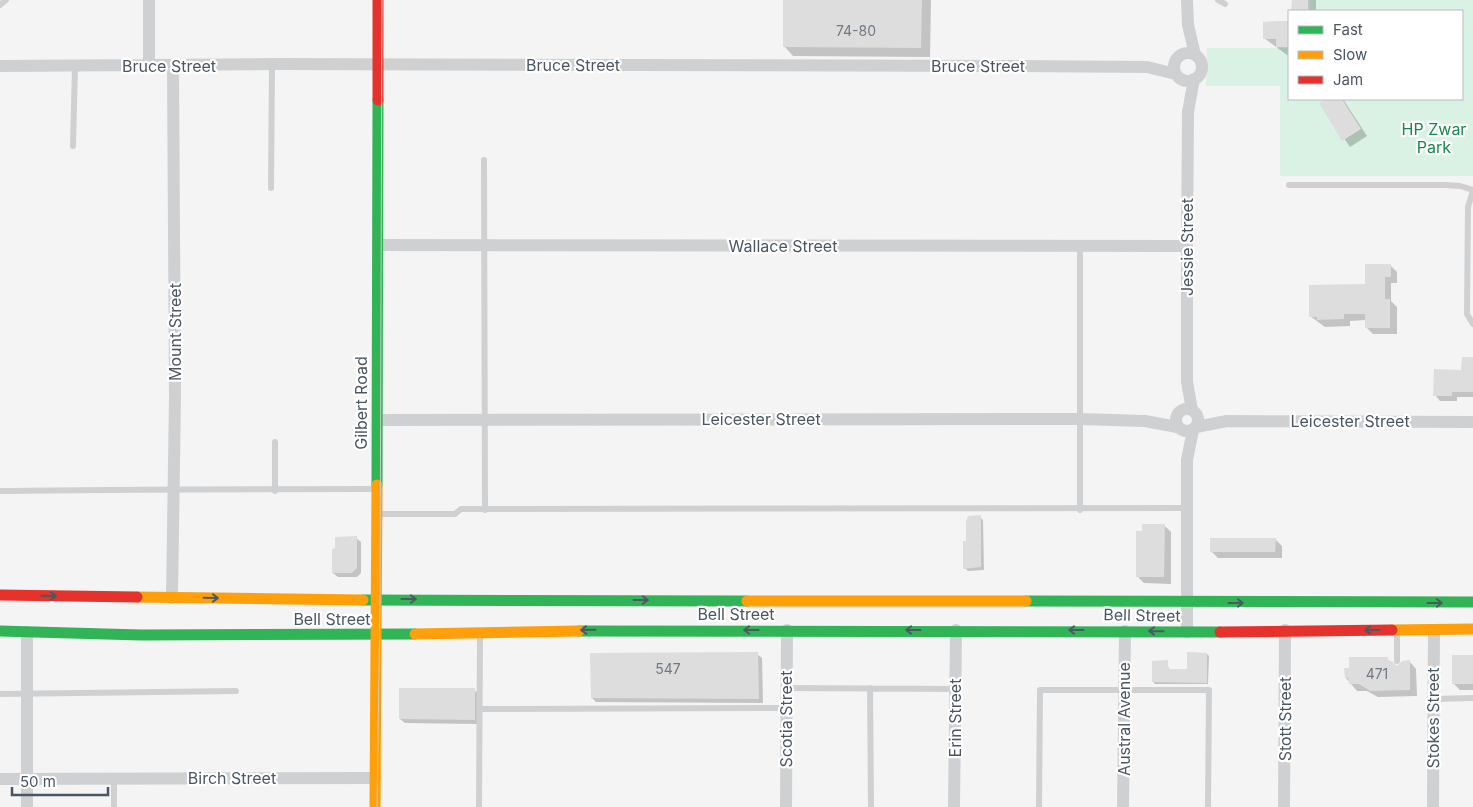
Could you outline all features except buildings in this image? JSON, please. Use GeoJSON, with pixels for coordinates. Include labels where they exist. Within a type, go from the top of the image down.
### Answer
{"type":"FeatureCollection","features":[{"type":"Feature","properties":{"kind":"main road","name":"Gilbert Road"},"geometry":{"type":"LineString","coordinates":[[374,807],[378,420],[378,0]]}},
{"type":"Feature","properties":{"kind":"main road","name":"Bell Street"},"geometry":{"type":"LineString","coordinates":[[0,595],[172,598],[1187,602],[1396,607],[1473,602]]}},
{"type":"Feature","properties":{"kind":"main road","name":"Bell Street"},"geometry":{"type":"LineString","coordinates":[[0,631],[141,635],[376,635],[612,630],[1187,632],[1397,625],[1434,630],[1473,629]]}},
{"type":"Feature","properties":{"kind":"street"},"geometry":{"type":"LineString","coordinates":[[149,0],[149,66]]}},
{"type":"Feature","properties":{"kind":"street"},"geometry":{"type":"LineString","coordinates":[[1187,0],[1188,25],[1196,55],[1202,66],[1194,79],[1187,80],[1178,76],[1174,66],[1188,25]]}},
{"type":"Feature","properties":{"kind":"street"},"geometry":{"type":"LineString","coordinates":[[1178,57],[1188,53],[1196,55]]}},
{"type":"Feature","properties":{"kind":"street","name":"Bruce Street"},"geometry":{"type":"LineString","coordinates":[[1147,67],[1178,57]]}},
{"type":"Feature","properties":{"kind":"street","name":"Bruce Street"},"geometry":{"type":"LineString","coordinates":[[0,66],[719,64],[1147,67],[1178,76]]}},
{"type":"Feature","properties":{"kind":"street","name":"Mount Street"},"geometry":{"type":"LineString","coordinates":[[172,598],[172,488],[175,396],[173,66]]}},
{"type":"Feature","properties":{"kind":"street","name":"Jessie Street"},"geometry":{"type":"LineString","coordinates":[[1178,76],[1188,112]]}},
{"type":"Feature","properties":{"kind":"street","name":"Jessie Street"},"geometry":{"type":"LineString","coordinates":[[1187,632],[1187,460],[1184,418],[1187,382],[1188,112],[1194,79]]}},
{"type":"Feature","properties":{"kind":"street","name":"Wallace Street"},"geometry":{"type":"LineString","coordinates":[[378,245],[1187,246]]}},
{"type":"Feature","properties":{"kind":"street","name":"Leicester Street"},"geometry":{"type":"LineString","coordinates":[[378,420],[484,418],[1080,419],[1145,421],[1184,418],[1227,421],[1473,422]]}},
{"type":"Feature","properties":{"kind":"street","name":"Jessie Street"},"geometry":{"type":"LineString","coordinates":[[1184,418],[1198,421],[1187,460]]}},
{"type":"Feature","properties":{"kind":"street","name":"Leicester Street"},"geometry":{"type":"LineString","coordinates":[[1195,429],[1227,421]]}},
{"type":"Feature","properties":{"kind":"street","name":"Scotia Street"},"geometry":{"type":"LineString","coordinates":[[786,630],[786,807]]}},
{"type":"Feature","properties":{"kind":"street","name":"Erin Street"},"geometry":{"type":"LineString","coordinates":[[954,807],[956,630]]}},
{"type":"Feature","properties":{"kind":"street","name":"Stott Street"},"geometry":{"type":"LineString","coordinates":[[1284,807],[1286,630]]}},
{"type":"Feature","properties":{"kind":"street","name":"Stokes Street"},"geometry":{"type":"LineString","coordinates":[[1432,807],[1434,630]]}},
{"type":"Feature","properties":{"kind":"street","name":"Austral Avenue"},"geometry":{"type":"LineString","coordinates":[[1123,807],[1125,631]]}},
{"type":"Feature","properties":{"kind":"street"},"geometry":{"type":"LineString","coordinates":[[26,632],[27,807]]}},
{"type":"Feature","properties":{"kind":"street","name":"Birch Street"},"geometry":{"type":"LineString","coordinates":[[0,779],[375,778]]}},
{"type":"Feature","properties":{"kind":"lane"},"geometry":{"type":"LineString","coordinates":[[0,5],[6,0]]}},
{"type":"Feature","properties":{"kind":"lane"},"geometry":{"type":"LineString","coordinates":[[1218,0],[1225,4]]}},
{"type":"Feature","properties":{"kind":"lane"},"geometry":{"type":"LineString","coordinates":[[271,188],[272,64]]}},
{"type":"Feature","properties":{"kind":"lane"},"geometry":{"type":"LineString","coordinates":[[73,146],[75,66]]}},
{"type":"Feature","properties":{"kind":"lane"},"geometry":{"type":"LineString","coordinates":[[484,160],[485,510]]}},
{"type":"Feature","properties":{"kind":"lane"},"geometry":{"type":"LineString","coordinates":[[1288,185],[1445,185],[1460,186],[1473,191],[1468,207],[1468,314],[1473,324]]}},
{"type":"Feature","properties":{"kind":"lane"},"geometry":{"type":"LineString","coordinates":[[1080,246],[1080,510]]}},
{"type":"Feature","properties":{"kind":"lane"},"geometry":{"type":"LineString","coordinates":[[275,442],[275,491]]}},
{"type":"Feature","properties":{"kind":"lane"},"geometry":{"type":"LineString","coordinates":[[0,491],[172,488],[275,491],[377,489]]}},
{"type":"Feature","properties":{"kind":"lane"},"geometry":{"type":"LineString","coordinates":[[377,514],[456,514],[461,509],[1080,510],[1187,508]]}},
{"type":"Feature","properties":{"kind":"lane"},"geometry":{"type":"LineString","coordinates":[[1397,625],[1397,661]]}},
{"type":"Feature","properties":{"kind":"lane"},"geometry":{"type":"LineString","coordinates":[[479,807],[480,633]]}},
{"type":"Feature","properties":{"kind":"lane"},"geometry":{"type":"LineString","coordinates":[[786,688],[955,689]]}},
{"type":"Feature","properties":{"kind":"lane"},"geometry":{"type":"LineString","coordinates":[[870,688],[871,807]]}},
{"type":"Feature","properties":{"kind":"lane"},"geometry":{"type":"LineString","coordinates":[[1039,807],[1040,690],[1209,690],[1208,807]]}},
{"type":"Feature","properties":{"kind":"lane"},"geometry":{"type":"LineString","coordinates":[[0,694],[236,691]]}},
{"type":"Feature","properties":{"kind":"lane"},"geometry":{"type":"LineString","coordinates":[[1434,699],[1473,698]]}},
{"type":"Feature","properties":{"kind":"lane"},"geometry":{"type":"LineString","coordinates":[[480,709],[786,708]]}},
{"type":"Feature","properties":{"kind":"lane"},"geometry":{"type":"LineString","coordinates":[[114,779],[114,807]]}},
{"type":"Feature","properties":{"kind":"green space","name":"HP Zwar Park"},"geometry":{"type":"Polygon","coordinates":[[[1310,0],[1473,0],[1473,176],[1280,176],[1280,86],[1206,86],[1207,48],[1288,48],[1288,100],[1463,100],[1463,10],[1310,10],[1310,0]]]}},
{"type":"Feature","properties":{"kind":"tram line"},"geometry":{"type":"LineString","coordinates":[[377,807],[380,599],[382,0]]}},
{"type":"Feature","properties":{"kind":"traffic: fast"},"geometry":{"type":"LineString","coordinates":[[377,485],[378,100]]}},
{"type":"Feature","properties":{"kind":"traffic: fast"},"geometry":{"type":"LineString","coordinates":[[363,600],[747,601]]}},
{"type":"Feature","properties":{"kind":"traffic: fast"},"geometry":{"type":"LineString","coordinates":[[1026,601],[1473,602]]}},
{"type":"Feature","properties":{"kind":"traffic: fast"},"geometry":{"type":"LineString","coordinates":[[0,631],[141,635],[415,634]]}},
{"type":"Feature","properties":{"kind":"traffic: fast"},"geometry":{"type":"LineString","coordinates":[[579,631],[1220,632]]}},
{"type":"Feature","properties":{"kind":"traffic: slow"},"geometry":{"type":"LineString","coordinates":[[375,807],[377,485]]}},
{"type":"Feature","properties":{"kind":"traffic: slow"},"geometry":{"type":"LineString","coordinates":[[137,597],[363,600]]}},
{"type":"Feature","properties":{"kind":"traffic: slow"},"geometry":{"type":"LineString","coordinates":[[747,601],[1026,601]]}},
{"type":"Feature","properties":{"kind":"traffic: slow"},"geometry":{"type":"LineString","coordinates":[[1392,630],[1473,629]]}},
{"type":"Feature","properties":{"kind":"traffic: slow"},"geometry":{"type":"LineString","coordinates":[[415,634],[579,631]]}},
{"type":"Feature","properties":{"kind":"traffic: jam"},"geometry":{"type":"LineString","coordinates":[[378,0],[378,100]]}},
{"type":"Feature","properties":{"kind":"traffic: jam"},"geometry":{"type":"LineString","coordinates":[[0,595],[137,597]]}},
{"type":"Feature","properties":{"kind":"traffic: jam"},"geometry":{"type":"LineString","coordinates":[[1220,632],[1392,630]]}}]}
